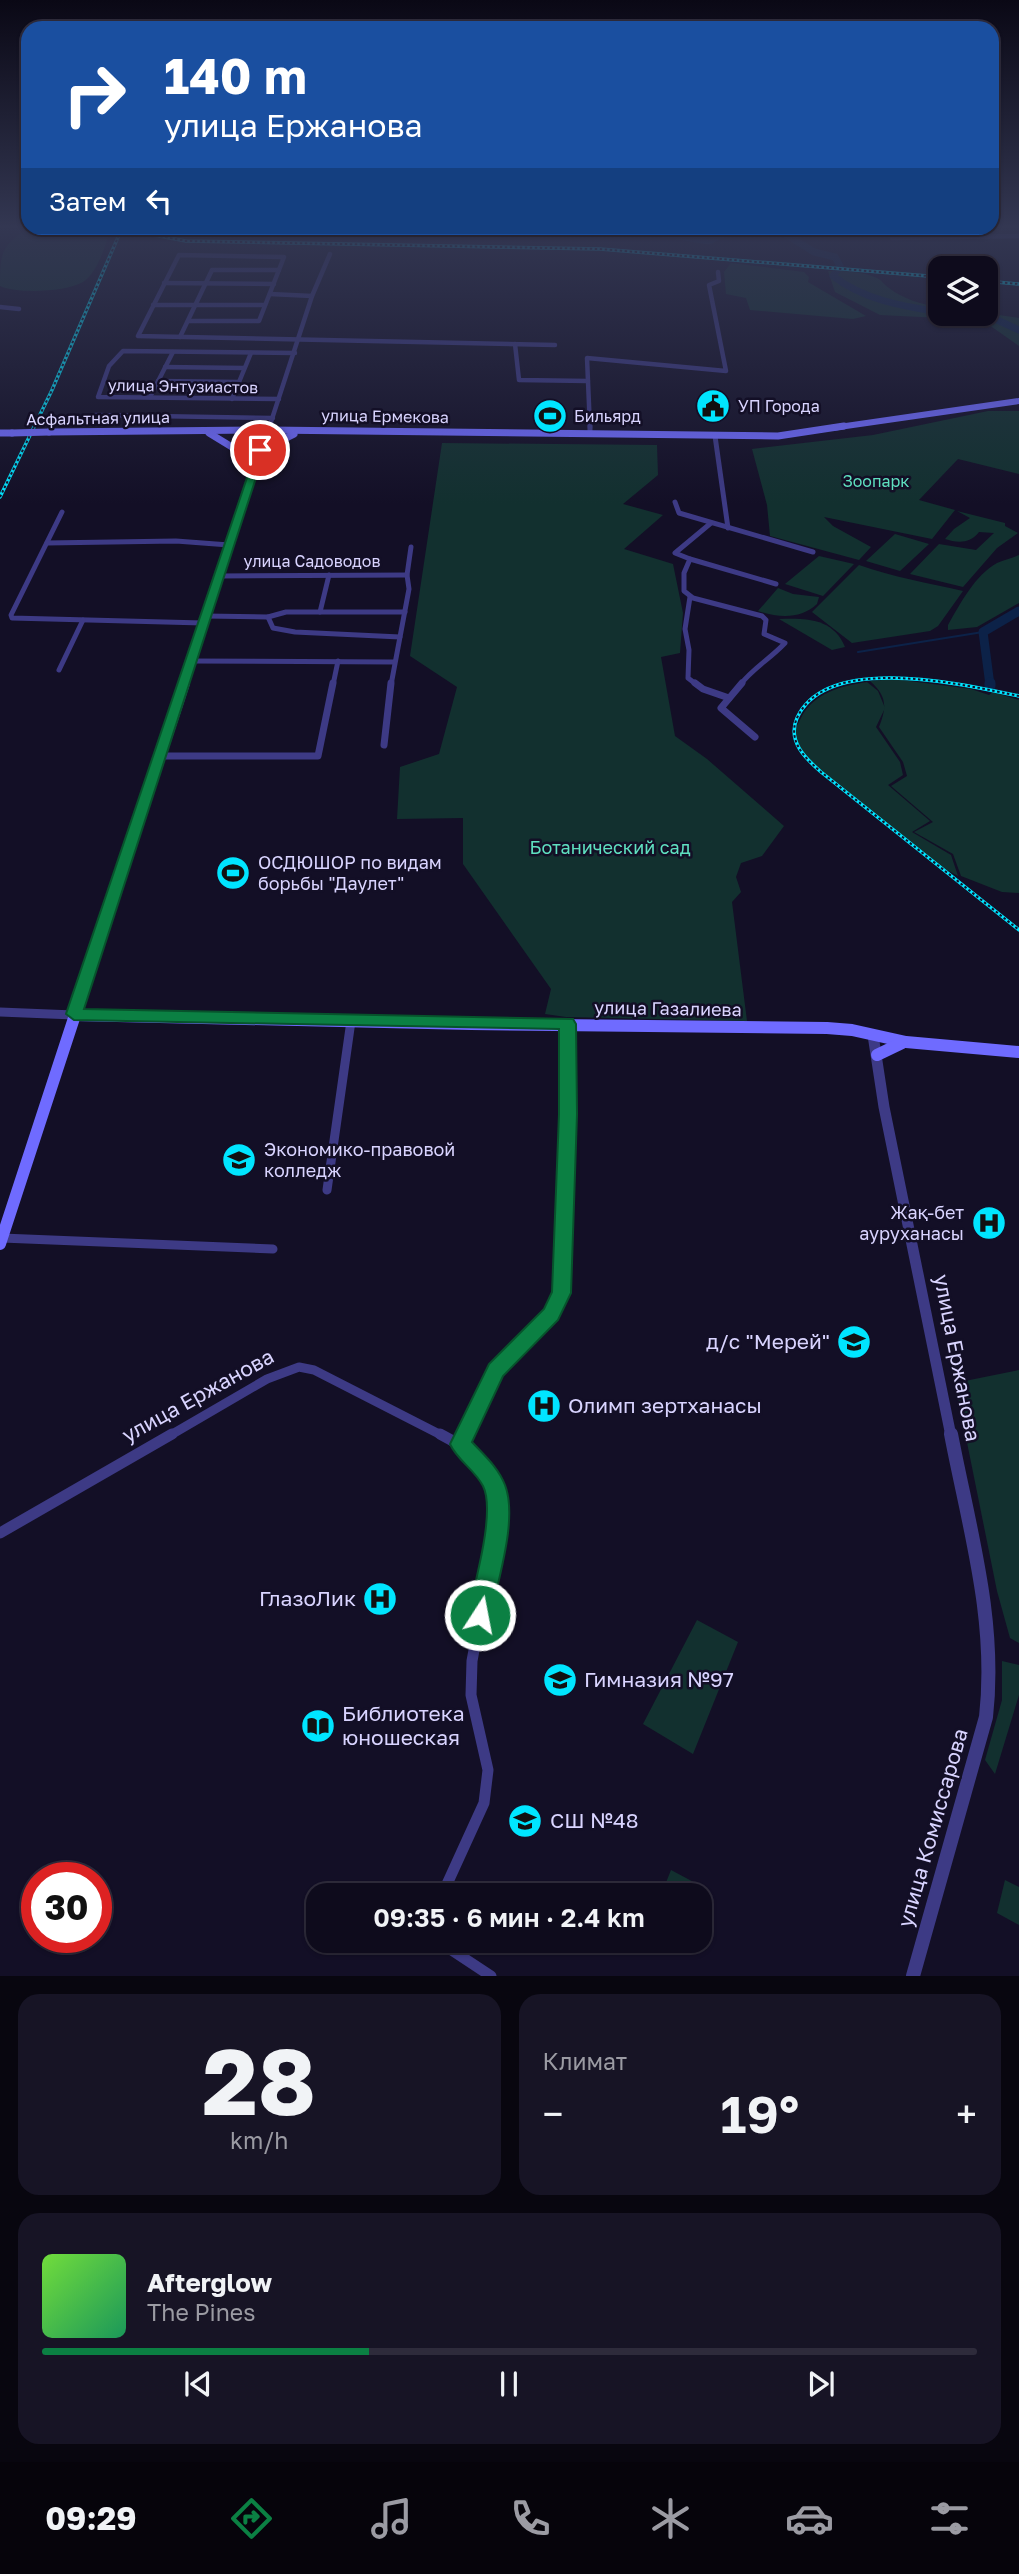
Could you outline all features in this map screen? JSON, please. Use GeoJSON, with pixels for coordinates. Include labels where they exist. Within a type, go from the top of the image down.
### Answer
{"type":"FeatureCollection","features":[{"type":"Feature","properties":{"kind":"main road","name":"улица Ермекова"},"geometry":{"type":"LineString","coordinates":[[195,431],[778,436],[1019,401]]}},
{"type":"Feature","properties":{"kind":"main road"},"geometry":{"type":"LineString","coordinates":[[1,1241],[268,430]]}},
{"type":"Feature","properties":{"kind":"main road"},"geometry":{"type":"LineString","coordinates":[[195,431],[225,441],[245,455],[255,470]]}},
{"type":"Feature","properties":{"kind":"main road","name":"Асфальтная улица"},"geometry":{"type":"LineString","coordinates":[[0,433],[195,431]]}},
{"type":"Feature","properties":{"kind":"main road"},"geometry":{"type":"LineString","coordinates":[[255,470],[270,446],[289,435],[310,431]]}},
{"type":"Feature","properties":{"kind":"main road","name":"улица Газалиева"},"geometry":{"type":"LineString","coordinates":[[74,1014],[827,1028],[906,1042],[1019,1052]]}},
{"type":"Feature","properties":{"kind":"main road"},"geometry":{"type":"LineString","coordinates":[[877,1055],[906,1042]]}},
{"type":"Feature","properties":{"kind":"street"},"geometry":{"type":"LineString","coordinates":[[146,319],[138,336],[555,345]]}},
{"type":"Feature","properties":{"kind":"street"},"geometry":{"type":"LineString","coordinates":[[180,337],[188,321],[260,319]]}},
{"type":"Feature","properties":{"kind":"street"},"geometry":{"type":"LineString","coordinates":[[268,430],[304,319]]}},
{"type":"Feature","properties":{"kind":"street"},"geometry":{"type":"LineString","coordinates":[[590,433],[587,358],[726,371],[716,319]]}},
{"type":"Feature","properties":{"kind":"street"},"geometry":{"type":"LineString","coordinates":[[210,352],[216,337]]}},
{"type":"Feature","properties":{"kind":"street"},"geometry":{"type":"LineString","coordinates":[[515,344],[519,380],[587,381]]}},
{"type":"Feature","properties":{"kind":"street","name":"улица Энтузиастов"},"geometry":{"type":"LineString","coordinates":[[173,352],[123,351],[109,366],[97,397],[279,399]]}},
{"type":"Feature","properties":{"kind":"street"},"geometry":{"type":"LineString","coordinates":[[150,397],[173,352],[295,353]]}},
{"type":"Feature","properties":{"kind":"street"},"geometry":{"type":"LineString","coordinates":[[232,399],[251,353]]}},
{"type":"Feature","properties":{"kind":"street"},"geometry":{"type":"LineString","coordinates":[[165,367],[244,369]]}},
{"type":"Feature","properties":{"kind":"street"},"geometry":{"type":"LineString","coordinates":[[158,381],[239,382]]}},
{"type":"Feature","properties":{"kind":"street"},"geometry":{"type":"LineString","coordinates":[[184,416],[191,398]]}},
{"type":"Feature","properties":{"kind":"street"},"geometry":{"type":"LineString","coordinates":[[95,415],[273,418]]}},
{"type":"Feature","properties":{"kind":"street"},"geometry":{"type":"LineString","coordinates":[[715,436],[728,528]]}},
{"type":"Feature","properties":{"kind":"street"},"geometry":{"type":"LineString","coordinates":[[675,502],[679,513],[813,552]]}},
{"type":"Feature","properties":{"kind":"street"},"geometry":{"type":"LineString","coordinates":[[62,512],[12,617],[204,620],[268,617],[286,612],[405,612]]}},
{"type":"Feature","properties":{"kind":"street"},"geometry":{"type":"LineString","coordinates":[[711,523],[675,553],[776,584]]}},
{"type":"Feature","properties":{"kind":"street"},"geometry":{"type":"LineString","coordinates":[[47,543],[149,541],[229,545]]}},
{"type":"Feature","properties":{"kind":"street"},"geometry":{"type":"LineString","coordinates":[[384,745],[394,662],[409,589],[407,575],[411,547]]}},
{"type":"Feature","properties":{"kind":"street"},"geometry":{"type":"LineString","coordinates":[[690,559],[683,581],[684,591],[690,597],[762,616],[766,620],[764,634],[785,643],[764,664],[753,669],[722,706],[722,711],[755,737]]}},
{"type":"Feature","properties":{"kind":"street"},"geometry":{"type":"LineString","coordinates":[[320,612],[329,575]]}},
{"type":"Feature","properties":{"kind":"street","name":"улица Садоводов"},"geometry":{"type":"LineString","coordinates":[[218,576],[407,575]]}},
{"type":"Feature","properties":{"kind":"street"},"geometry":{"type":"LineString","coordinates":[[690,597],[685,629],[689,650],[688,678],[702,689],[729,698]]}},
{"type":"Feature","properties":{"kind":"street"},"geometry":{"type":"LineString","coordinates":[[268,617],[273,628],[295,632],[400,637]]}},
{"type":"Feature","properties":{"kind":"street"},"geometry":{"type":"LineString","coordinates":[[59,670],[83,620]]}},
{"type":"Feature","properties":{"kind":"street"},"geometry":{"type":"LineString","coordinates":[[190,661],[394,662]]}},
{"type":"Feature","properties":{"kind":"street"},"geometry":{"type":"LineString","coordinates":[[159,756],[318,756],[338,661]]}},
{"type":"Feature","properties":{"kind":"street","name":"улица Газалиева"},"geometry":{"type":"LineString","coordinates":[[0,1012],[74,1014]]}},
{"type":"Feature","properties":{"kind":"street"},"geometry":{"type":"LineString","coordinates":[[327,1190],[351,1021]]}},
{"type":"Feature","properties":{"kind":"street"},"geometry":{"type":"LineString","coordinates":[[460,1444],[496,1370],[551,1314],[562,1293],[568,1024]]}},
{"type":"Feature","properties":{"kind":"street","name":"улица Ержанова"},"geometry":{"type":"LineString","coordinates":[[873,1035],[884,1107],[986,1600],[991,1650],[990,1691]]}},
{"type":"Feature","properties":{"kind":"street"},"geometry":{"type":"LineString","coordinates":[[1,1241],[273,1249]]}},
{"type":"Feature","properties":{"kind":"street","name":"улица Ержанова"},"geometry":{"type":"LineString","coordinates":[[0,1532],[267,1380],[299,1367],[314,1370],[460,1444],[486,1472],[495,1487],[500,1509],[472,1661],[471,1695],[488,1770],[484,1802],[447,1883]]}},
{"type":"Feature","properties":{"kind":"street","name":"улица Комиссарова"},"geometry":{"type":"LineString","coordinates":[[913,1976],[978,1750],[990,1691]]}},
{"type":"Feature","properties":{"kind":"street"},"geometry":{"type":"LineString","coordinates":[[456,1953],[491,1976]]}},
{"type":"Feature","properties":{"kind":"green space"},"geometry":{"type":"Polygon","coordinates":[[[998,319],[1019,319],[1019,346],[991,326],[998,326],[998,319]]]}},
{"type":"Feature","properties":{"kind":"green space","name":"Зоопарк"},"geometry":{"type":"Polygon","coordinates":[[[988,411],[1019,411],[1019,474],[958,459],[919,500],[955,510],[932,539],[824,517],[833,526],[871,547],[859,560],[770,536],[767,505],[752,449],[873,435],[988,411]]]}},
{"type":"Feature","properties":{"kind":"green space","name":"Ботанический сад"},"geometry":{"type":"Polygon","coordinates":[[[442,443],[657,445],[658,475],[623,504],[663,515],[624,549],[673,564],[683,613],[680,653],[661,657],[675,736],[707,759],[784,826],[762,856],[741,863],[736,877],[741,892],[732,902],[747,1021],[566,1017],[545,1014],[551,989],[463,864],[463,818],[397,819],[400,767],[439,754],[457,687],[410,656],[442,443]]]}},
{"type":"Feature","properties":{"kind":"green space"},"geometry":{"type":"Polygon","coordinates":[[[957,511],[1005,523],[1005,526],[1018,533],[997,548],[963,587],[910,574],[939,544],[976,550],[994,533],[979,532],[972,539],[963,542],[945,539],[970,518],[957,511]]]}},
{"type":"Feature","properties":{"kind":"green space"},"geometry":{"type":"Polygon","coordinates":[[[895,534],[929,544],[900,571],[866,561],[895,534]]]}},
{"type":"Feature","properties":{"kind":"green space"},"geometry":{"type":"Polygon","coordinates":[[[1019,555],[1019,603],[977,627],[948,630],[948,625],[975,582],[997,563],[1019,555]]]}},
{"type":"Feature","properties":{"kind":"green space"},"geometry":{"type":"Polygon","coordinates":[[[819,556],[854,564],[823,596],[785,584],[819,556]]]}},
{"type":"Feature","properties":{"kind":"green space"},"geometry":{"type":"Polygon","coordinates":[[[859,565],[963,591],[938,626],[930,631],[852,643],[812,612],[859,565]]]}},
{"type":"Feature","properties":{"kind":"green space"},"geometry":{"type":"Polygon","coordinates":[[[778,588],[793,594],[819,597],[817,604],[797,615],[789,616],[758,611],[778,588]]]}},
{"type":"Feature","properties":{"kind":"green space"},"geometry":{"type":"Polygon","coordinates":[[[779,619],[809,620],[826,625],[840,637],[845,647],[832,650],[779,619]]]}},
{"type":"Feature","properties":{"kind":"green space"},"geometry":{"type":"Polygon","coordinates":[[[894,679],[971,689],[989,695],[993,692],[1019,700],[1019,893],[1002,892],[961,876],[953,854],[914,832],[933,822],[891,786],[907,776],[903,762],[879,727],[884,702],[880,692],[870,681],[894,679]]]}},
{"type":"Feature","properties":{"kind":"green space"},"geometry":{"type":"Polygon","coordinates":[[[867,682],[878,691],[885,708],[876,727],[900,762],[903,775],[888,785],[930,821],[912,832],[951,855],[958,876],[932,862],[815,766],[796,743],[797,726],[813,702],[829,692],[867,682]]]}},
{"type":"Feature","properties":{"kind":"green space"},"geometry":{"type":"Polygon","coordinates":[[[1019,1370],[1019,1643],[1010,1638],[997,1591],[955,1383],[1019,1370]]]}},
{"type":"Feature","properties":{"kind":"green space"},"geometry":{"type":"Polygon","coordinates":[[[697,1620],[738,1642],[693,1754],[643,1724],[697,1620]]]}},
{"type":"Feature","properties":{"kind":"green space"},"geometry":{"type":"Polygon","coordinates":[[[1002,1661],[1019,1665],[1019,1695],[995,1774],[985,1760],[1002,1700],[1002,1661]]]}},
{"type":"Feature","properties":{"kind":"green space"},"geometry":{"type":"Polygon","coordinates":[[[671,1870],[695,1883],[666,1883],[671,1870]]]}},
{"type":"Feature","properties":{"kind":"green space"},"geometry":{"type":"Polygon","coordinates":[[[1005,1880],[1019,1887],[1019,1925],[997,1913],[1005,1880]]]}},
{"type":"Feature","properties":{"kind":"waterway"},"geometry":{"type":"LineString","coordinates":[[998,320],[1019,330]]}},
{"type":"Feature","properties":{"kind":"waterway"},"geometry":{"type":"LineString","coordinates":[[990,685],[983,632],[1019,611]]}},
{"type":"Feature","properties":{"kind":"waterway"},"geometry":{"type":"LineString","coordinates":[[858,652],[983,632]]}},
{"type":"Feature","properties":{"kind":"railway"},"geometry":{"type":"LineString","coordinates":[[0,497],[83,319]]}},
{"type":"Feature","properties":{"kind":"railway"},"geometry":{"type":"LineString","coordinates":[[1019,696],[933,681],[866,679],[837,685],[813,698],[797,718],[794,734],[799,748],[821,772],[1019,930]]}},
{"type":"Feature","properties":{"kind":"place","name":"УП Города"},"geometry":{"type":"Point","coordinates":[713,406]}},
{"type":"Feature","properties":{"kind":"place","name":"Бильярд"},"geometry":{"type":"Point","coordinates":[550,416]}},
{"type":"Feature","properties":{"kind":"place","name":"ОСДЮШОР по видам борьбы \"Даулет\""},"geometry":{"type":"Point","coordinates":[233,873]}},
{"type":"Feature","properties":{"kind":"place","name":"Экономико-правовой колледж"},"geometry":{"type":"Point","coordinates":[239,1160]}},
{"type":"Feature","properties":{"kind":"place","name":"Жақ-бет ауруханасы"},"geometry":{"type":"Point","coordinates":[989,1223]}},
{"type":"Feature","properties":{"kind":"place","name":"д/с \"Мерей\""},"geometry":{"type":"Point","coordinates":[854,1342]}},
{"type":"Feature","properties":{"kind":"place","name":"Олимп зертханасы"},"geometry":{"type":"Point","coordinates":[544,1406]}},
{"type":"Feature","properties":{"kind":"place","name":"ГлазоЛик"},"geometry":{"type":"Point","coordinates":[380,1599]}},
{"type":"Feature","properties":{"kind":"place","name":"Гимназия №97"},"geometry":{"type":"Point","coordinates":[560,1680]}},
{"type":"Feature","properties":{"kind":"place","name":"Библиотека юношеская"},"geometry":{"type":"Point","coordinates":[318,1726]}},
{"type":"Feature","properties":{"kind":"place","name":"СШ №48"},"geometry":{"type":"Point","coordinates":[525,1821]}},
{"type":"Feature","properties":{"kind":"route"},"geometry":{"type":"LineString","coordinates":[[260,450],[74,1014],[568,1024],[562,1293],[551,1314],[534,1334],[496,1370],[460,1444],[486,1472],[495,1487],[500,1509],[480,1615]]}}]}
